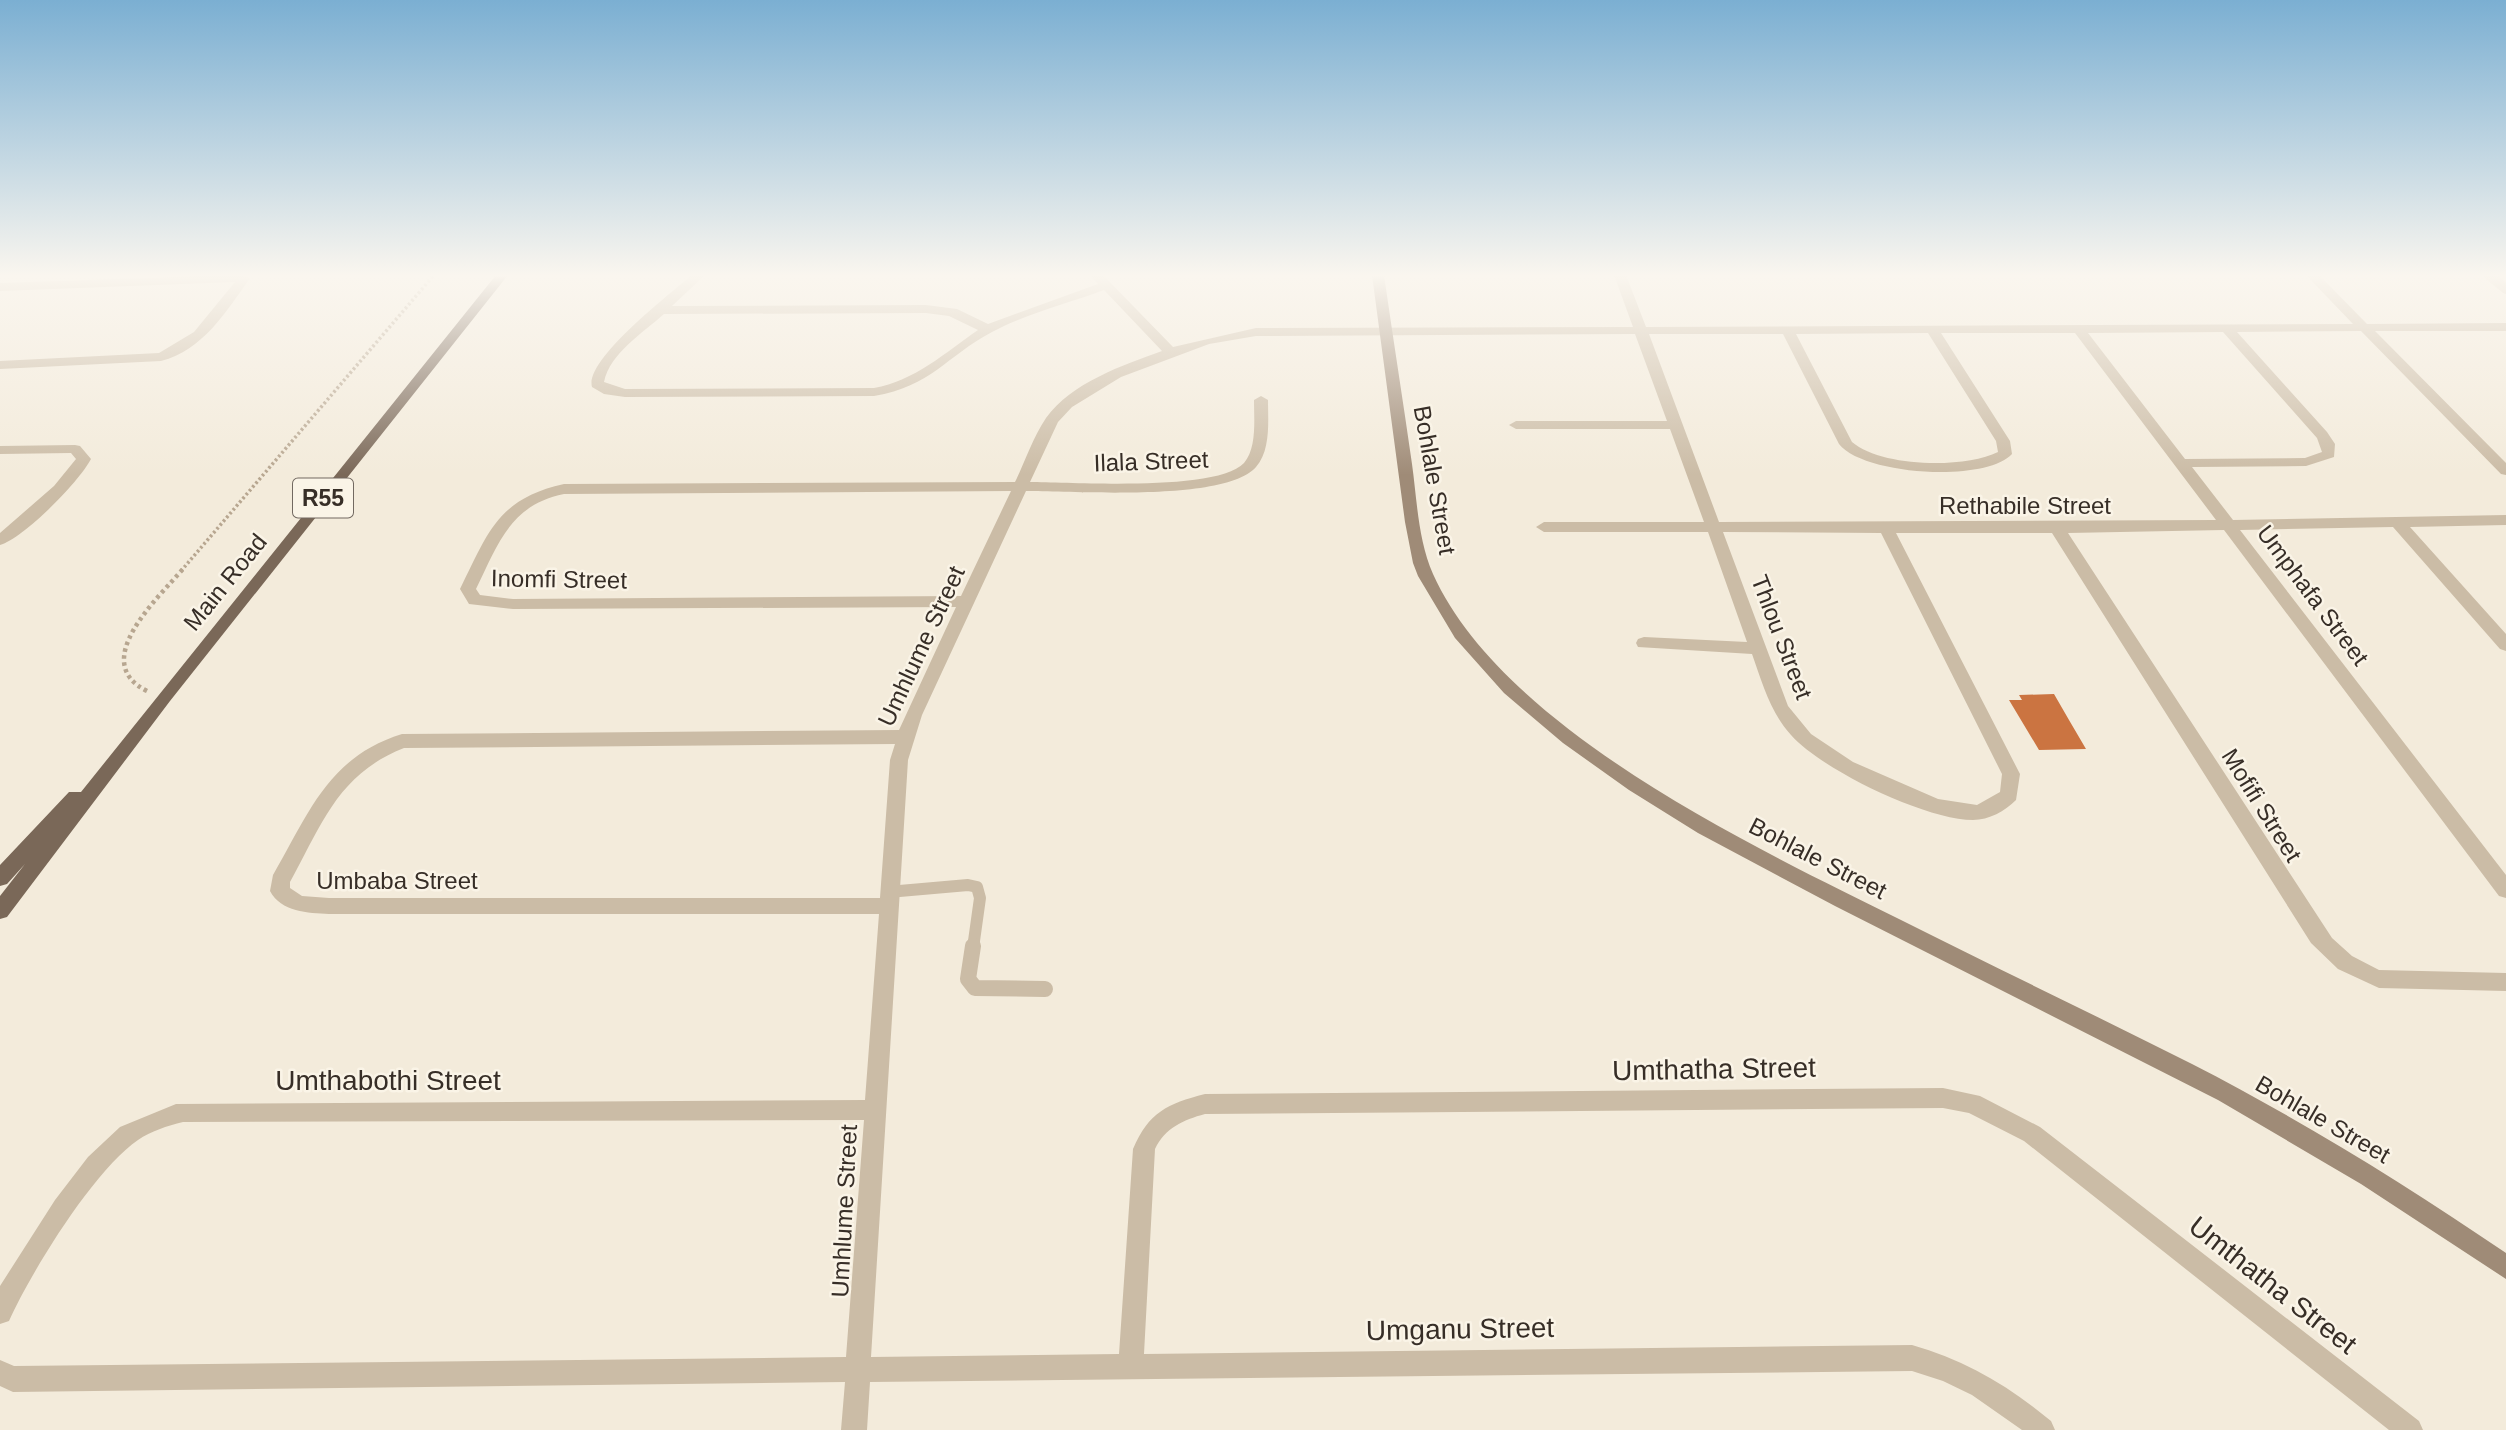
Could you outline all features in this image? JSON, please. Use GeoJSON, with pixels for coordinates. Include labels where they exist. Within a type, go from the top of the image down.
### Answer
{"type":"FeatureCollection","features":[{"type":"Feature","properties":{"kind":"main road","name":"Main Road"},"geometry":{"type":"LineString","coordinates":[[0,911],[164,697],[449,342]]}},
{"type":"Feature","properties":{"kind":"main road","name":"Main Road"},"geometry":{"type":"LineString","coordinates":[[0,878],[145,722]]}},
{"type":"Feature","properties":{"kind":"street"},"geometry":{"type":"LineString","coordinates":[[0,365],[161,357],[172,354],[191,342]]}},
{"type":"Feature","properties":{"kind":"street"},"geometry":{"type":"LineString","coordinates":[[628,342],[600,370],[597,384],[601,388],[635,393],[874,393],[906,386],[969,342]]}},
{"type":"Feature","properties":{"kind":"street"},"geometry":{"type":"LineString","coordinates":[[1161,342],[1170,351]]}},
{"type":"Feature","properties":{"kind":"street","name":"Umhlume Street"},"geometry":{"type":"LineString","coordinates":[[854,1430],[895,794],[903,737],[1052,420],[1062,406],[1074,396],[1170,351],[1206,342]]}},
{"type":"Feature","properties":{"kind":"street","name":"Bohlale Street"},"geometry":{"type":"LineString","coordinates":[[1387,342],[1412,517],[1424,572],[1440,602],[1487,664],[1563,732],[1697,825],[2249,1105],[2391,1189],[2506,1267]]}},
{"type":"Feature","properties":{"kind":"street","name":"Thlou Street"},"geometry":{"type":"LineString","coordinates":[[1645,342],[1780,707],[1790,724],[1833,760],[1948,810],[1974,813],[2001,804],[2009,795],[2011,774],[1886,528]]}},
{"type":"Feature","properties":{"kind":"street"},"geometry":{"type":"LineString","coordinates":[[1793,342],[1846,444],[1858,454],[1888,463],[1973,464],[1999,459],[2005,454],[2003,441],[1940,342]]}},
{"type":"Feature","properties":{"kind":"street","name":"Umphafa Street"},"geometry":{"type":"LineString","coordinates":[[2088,342],[2506,890]]}},
{"type":"Feature","properties":{"kind":"street"},"geometry":{"type":"LineString","coordinates":[[2181,463],[2306,462],[2329,454],[2328,444],[2322,435],[2238,342]]}},
{"type":"Feature","properties":{"kind":"street"},"geometry":{"type":"LineString","coordinates":[[2380,342],[2506,471]]}},
{"type":"Feature","properties":{"kind":"street","name":"Ilala Street"},"geometry":{"type":"LineString","coordinates":[[1022,486],[1191,486],[1221,482],[1249,468],[1256,460],[1262,441],[1261,400]]}},
{"type":"Feature","properties":{"kind":"street"},"geometry":{"type":"LineString","coordinates":[[1516,425],[1675,425]]}},
{"type":"Feature","properties":{"kind":"street"},"geometry":{"type":"LineString","coordinates":[[0,450],[75,449],[84,459],[74,474],[20,526],[0,540]]}},
{"type":"Feature","properties":{"kind":"street","name":"Inomfi Street"},"geometry":{"type":"LineString","coordinates":[[967,601],[513,604],[475,600],[468,589],[514,508],[534,496],[553,490],[1022,486]]}},
{"type":"Feature","properties":{"kind":"street","name":"Rethabile Street"},"geometry":{"type":"LineString","coordinates":[[1544,527],[2057,528],[2506,520]]}},
{"type":"Feature","properties":{"kind":"street"},"geometry":{"type":"LineString","coordinates":[[2398,523],[2506,645]]}},
{"type":"Feature","properties":{"kind":"street","name":"Mofifi Street"},"geometry":{"type":"LineString","coordinates":[[2057,528],[2318,937],[2330,951],[2362,974],[2379,979],[2506,982]]}},
{"type":"Feature","properties":{"kind":"street"},"geometry":{"type":"LineString","coordinates":[[1644,643],[1758,648]]}},
{"type":"Feature","properties":{"kind":"street","name":"Umbaba Street"},"geometry":{"type":"LineString","coordinates":[[888,899],[329,906],[297,904],[288,900],[280,891],[280,881],[334,786],[372,753],[402,741],[903,737]]}},
{"type":"Feature","properties":{"kind":"street","name":"Umthatha Street"},"geometry":{"type":"LineString","coordinates":[[1131,1364],[1144,1149],[1149,1134],[1158,1123],[1179,1110],[1205,1104],[1913,1097],[1972,1103],[2032,1134],[2410,1430]]}},
{"type":"Feature","properties":{"kind":"street","name":"Umthabothi Street"},"geometry":{"type":"LineString","coordinates":[[0,1312],[8,1294],[101,1156],[127,1134],[157,1119],[183,1112],[874,1111]]}},
{"type":"Feature","properties":{"kind":"street","name":"Umganu Street"},"geometry":{"type":"LineString","coordinates":[[859,1368],[1912,1358],[1939,1364],[1981,1385],[2042,1430]]}},
{"type":"Feature","properties":{"kind":"street"},"geometry":{"type":"LineString","coordinates":[[0,1373],[13,1379],[859,1368]]}},
{"type":"Feature","properties":{"kind":"lane"},"geometry":{"type":"LineString","coordinates":[[888,899],[977,887],[980,898],[968,979],[975,988],[1045,989]]}},
{"type":"Feature","properties":{"kind":"path"},"geometry":{"type":"LineString","coordinates":[[164,697],[134,687],[126,675],[123,648],[140,619],[377,342]]}},
{"type":"Feature","properties":{"kind":"building"},"geometry":{"type":"Polygon","coordinates":[[[2054,694],[2086,749],[2039,750],[2009,700],[2022,700],[2019,695],[2054,694]]]}}]}
